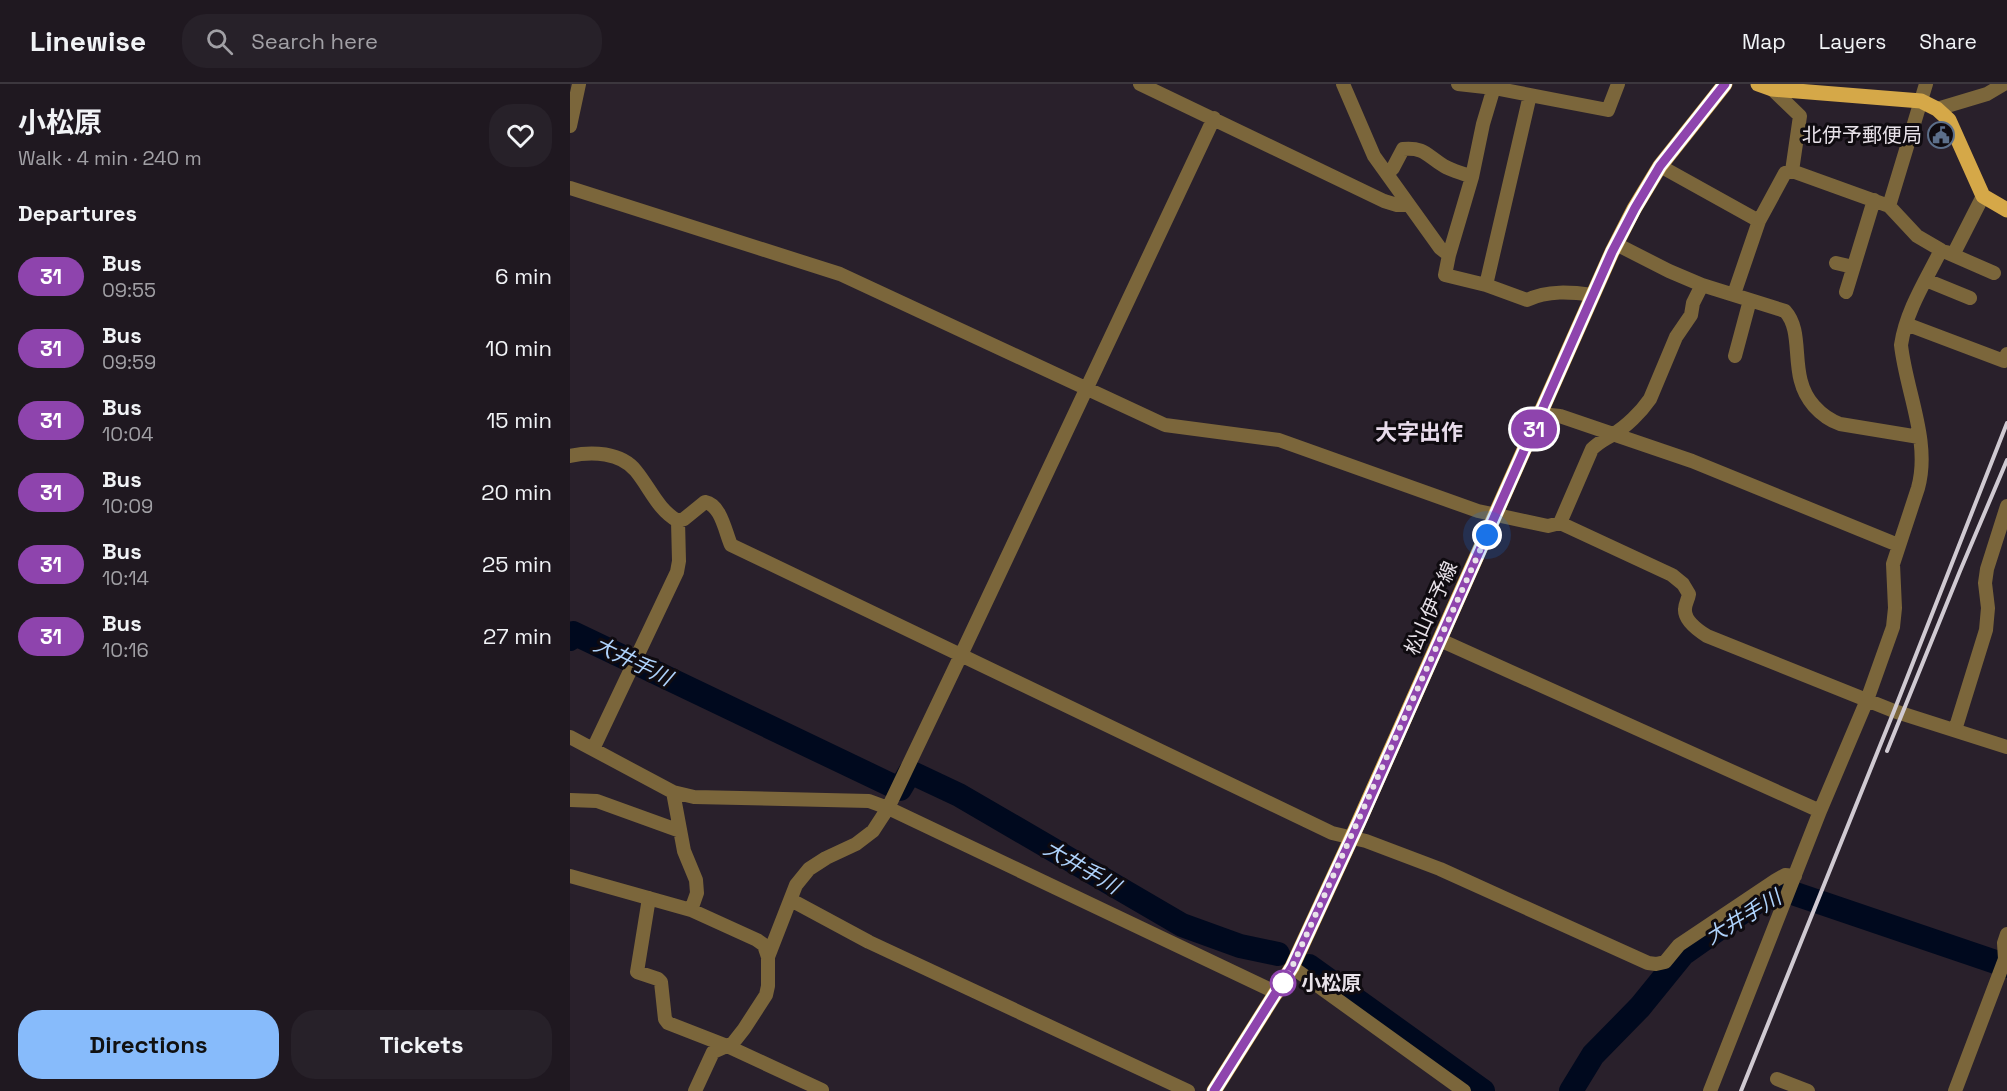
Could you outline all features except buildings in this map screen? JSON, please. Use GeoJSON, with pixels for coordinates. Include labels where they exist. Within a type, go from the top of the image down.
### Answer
{"type":"FeatureCollection","features":[{"type":"Feature","properties":{"kind":"main road","name":"松山伊予線"},"geometry":{"type":"LineString","coordinates":[[1214,1091],[1292,967],[1616,244],[1660,166],[1725,84]]}},
{"type":"Feature","properties":{"kind":"main road"},"geometry":{"type":"LineString","coordinates":[[1765,87],[1838,89],[1921,102],[1937,109],[1949,120],[1983,196],[2007,210]]}},
{"type":"Feature","properties":{"kind":"street"},"geometry":{"type":"LineString","coordinates":[[570,126],[579,84]]}},
{"type":"Feature","properties":{"kind":"street"},"geometry":{"type":"LineString","coordinates":[[1140,84],[1168,90],[1214,118],[1384,201],[1397,205],[1408,205]]}},
{"type":"Feature","properties":{"kind":"street"},"geometry":{"type":"LineString","coordinates":[[1343,84],[1374,156],[1440,248],[1449,255]]}},
{"type":"Feature","properties":{"kind":"street"},"geometry":{"type":"LineString","coordinates":[[1458,84],[1494,86],[1608,110],[1618,84]]}},
{"type":"Feature","properties":{"kind":"street"},"geometry":{"type":"LineString","coordinates":[[1889,206],[1926,84]]}},
{"type":"Feature","properties":{"kind":"street"},"geometry":{"type":"LineString","coordinates":[[1937,109],[1986,94],[2004,84]]}},
{"type":"Feature","properties":{"kind":"street"},"geometry":{"type":"LineString","coordinates":[[1494,86],[1445,275],[1486,285],[1527,300],[1536,295],[1570,292],[1593,296]]}},
{"type":"Feature","properties":{"kind":"street"},"geometry":{"type":"LineString","coordinates":[[1765,87],[1800,116],[1792,171]]}},
{"type":"Feature","properties":{"kind":"street"},"geometry":{"type":"LineString","coordinates":[[1486,285],[1530,95]]}},
{"type":"Feature","properties":{"kind":"street"},"geometry":{"type":"LineString","coordinates":[[768,957],[796,885],[808,869],[856,844],[873,831],[888,807],[962,656],[1214,118]]}},
{"type":"Feature","properties":{"kind":"street"},"geometry":{"type":"LineString","coordinates":[[1388,174],[1404,149],[1413,148],[1422,150],[1443,165],[1472,177]]}},
{"type":"Feature","properties":{"kind":"street"},"geometry":{"type":"LineString","coordinates":[[1660,166],[1759,221]]}},
{"type":"Feature","properties":{"kind":"street"},"geometry":{"type":"LineString","coordinates":[[1734,294],[1759,221],[1785,173],[1792,171],[1889,206],[1917,236],[1994,273]]}},
{"type":"Feature","properties":{"kind":"street"},"geometry":{"type":"LineString","coordinates":[[570,188],[840,274],[1165,426],[1279,440],[1478,511],[1548,526],[1560,523],[1672,575],[1683,584],[1689,594],[1686,618],[1707,636],[1867,700],[2007,747]]}},
{"type":"Feature","properties":{"kind":"street"},"geometry":{"type":"LineString","coordinates":[[1710,1091],[1820,811],[1867,700],[1893,627],[1895,608],[1893,564],[1921,476],[1919,437],[1901,345],[1906,324],[1926,279],[1947,252],[1983,196]]}},
{"type":"Feature","properties":{"kind":"street"},"geometry":{"type":"LineString","coordinates":[[1846,292],[1874,200]]}},
{"type":"Feature","properties":{"kind":"street"},"geometry":{"type":"LineString","coordinates":[[1616,244],[1669,272],[1702,285],[1785,310],[1790,317],[1800,382],[1808,399],[1822,415],[1840,424],[1919,437]]}},
{"type":"Feature","properties":{"kind":"street"},"geometry":{"type":"LineString","coordinates":[[1836,262],[1853,267]]}},
{"type":"Feature","properties":{"kind":"street"},"geometry":{"type":"LineString","coordinates":[[1926,279],[1970,298]]}},
{"type":"Feature","properties":{"kind":"street"},"geometry":{"type":"LineString","coordinates":[[1560,523],[1592,449],[1601,440],[1613,435],[1650,399],[1676,337],[1691,315],[1693,303],[1702,285]]}},
{"type":"Feature","properties":{"kind":"street"},"geometry":{"type":"LineString","coordinates":[[1735,356],[1750,300]]}},
{"type":"Feature","properties":{"kind":"street"},"geometry":{"type":"LineString","coordinates":[[1906,324],[2004,361],[2007,354]]}},
{"type":"Feature","properties":{"kind":"street"},"geometry":{"type":"LineString","coordinates":[[1540,414],[1560,416],[1692,461],[1898,545]]}},
{"type":"Feature","properties":{"kind":"street"},"geometry":{"type":"LineString","coordinates":[[570,456],[600,453],[627,463],[635,469],[652,496],[671,518],[678,521],[684,519],[705,502],[712,503],[731,545],[1321,828],[1366,841],[1440,869],[1648,963],[1665,962],[1679,945],[1785,875],[1791,885]]}},
{"type":"Feature","properties":{"kind":"street"},"geometry":{"type":"LineString","coordinates":[[1955,730],[1986,630],[1987,569],[2007,506]]}},
{"type":"Feature","properties":{"kind":"street"},"geometry":{"type":"LineString","coordinates":[[593,749],[677,572],[678,521]]}},
{"type":"Feature","properties":{"kind":"street"},"geometry":{"type":"LineString","coordinates":[[1440,640],[1820,811]]}},
{"type":"Feature","properties":{"kind":"street"},"geometry":{"type":"LineString","coordinates":[[570,737],[673,792],[694,797],[869,801],[888,807],[1277,993]]}},
{"type":"Feature","properties":{"kind":"street"},"geometry":{"type":"LineString","coordinates":[[673,792],[684,851],[696,880],[697,893],[691,910]]}},
{"type":"Feature","properties":{"kind":"street"},"geometry":{"type":"LineString","coordinates":[[570,800],[597,801],[680,831]]}},
{"type":"Feature","properties":{"kind":"street"},"geometry":{"type":"LineString","coordinates":[[570,876],[691,910],[764,945],[768,957],[766,995],[733,1043],[713,1052],[695,1091]]}},
{"type":"Feature","properties":{"kind":"street"},"geometry":{"type":"LineString","coordinates":[[649,898],[637,972],[662,982],[665,1019],[668,1023],[727,1046],[822,1090]]}},
{"type":"Feature","properties":{"kind":"street"},"geometry":{"type":"LineString","coordinates":[[791,900],[869,942],[1188,1091]]}},
{"type":"Feature","properties":{"kind":"street"},"geometry":{"type":"LineString","coordinates":[[1954,1091],[2005,959],[2004,943],[2007,933]]}},
{"type":"Feature","properties":{"kind":"street"},"geometry":{"type":"LineString","coordinates":[[1292,967],[1464,1091]]}},
{"type":"Feature","properties":{"kind":"street"},"geometry":{"type":"LineString","coordinates":[[1777,1079],[1808,1091]]}},
{"type":"Feature","properties":{"kind":"waterway","name":"大井手川"},"geometry":{"type":"LineString","coordinates":[[570,639],[573,633],[893,786]]}},
{"type":"Feature","properties":{"kind":"waterway","name":"大井手川"},"geometry":{"type":"LineString","coordinates":[[900,789],[910,772],[959,795],[1182,925],[1240,946],[1278,954]]}},
{"type":"Feature","properties":{"kind":"waterway","name":"大井手川"},"geometry":{"type":"LineString","coordinates":[[1571,1091],[1593,1055],[1640,1007],[1683,954],[1771,892],[1781,889],[2007,966]]}},
{"type":"Feature","properties":{"kind":"waterway","name":"大井手川"},"geometry":{"type":"LineString","coordinates":[[1309,966],[1483,1091]]}},
{"type":"Feature","properties":{"kind":"railway"},"geometry":{"type":"LineString","coordinates":[[1741,1091],[2007,423]]}},
{"type":"Feature","properties":{"kind":"railway"},"geometry":{"type":"LineString","coordinates":[[1887,751],[2007,460]]}},
{"type":"Feature","properties":{"kind":"bus line","name":"31"},"geometry":{"type":"LineString","coordinates":[[1214,1091],[1292,967],[1361,818],[1612,252],[1660,166],[1725,84]]}},
{"type":"Feature","properties":{"kind":"place","name":"北伊予郵便局"},"geometry":{"type":"Point","coordinates":[1941,135]}},
{"type":"Feature","properties":{"kind":"place","name":"小松原"},"geometry":{"type":"Point","coordinates":[1283,983]}},
{"type":"Feature","properties":{"kind":"district","name":"大字出作"},"geometry":{"type":"Point","coordinates":[1419,432]}},
{"type":"Feature","properties":{"kind":"route"},"geometry":{"type":"LineString","coordinates":[[1283,983],[1352,837],[1487,535]]}}]}
